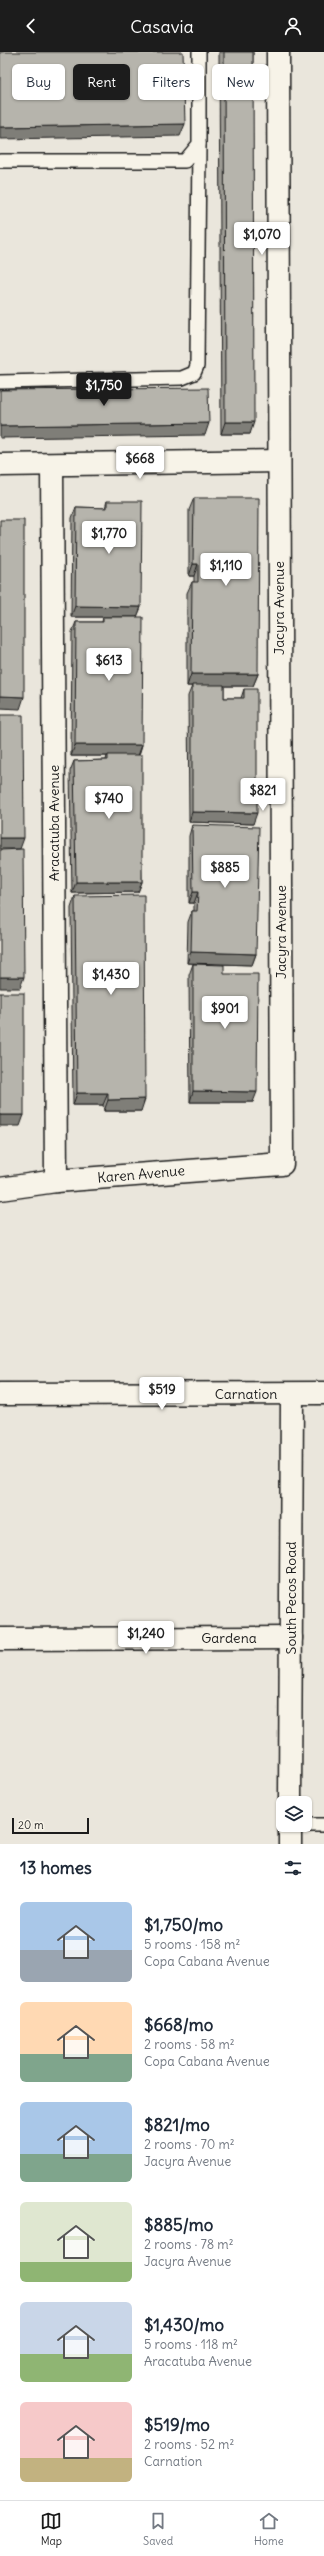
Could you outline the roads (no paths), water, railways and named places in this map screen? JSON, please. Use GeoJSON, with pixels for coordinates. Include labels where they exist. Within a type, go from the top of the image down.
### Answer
{"type":"FeatureCollection","features":[{"type":"Feature","properties":{"kind":"street","name":"Jacyra Avenue"},"geometry":{"type":"LineString","coordinates":[[278,52],[282,1164]]}},
{"type":"Feature","properties":{"kind":"street"},"geometry":{"type":"LineString","coordinates":[[0,465],[279,461]]}},
{"type":"Feature","properties":{"kind":"street","name":"Aracatuba Avenue"},"geometry":{"type":"LineString","coordinates":[[52,464],[56,1181]]}},
{"type":"Feature","properties":{"kind":"street","name":"Karen Avenue"},"geometry":{"type":"LineString","coordinates":[[0,1189],[56,1181],[282,1164]]}},
{"type":"Feature","properties":{"kind":"street","name":"Carnation"},"geometry":{"type":"LineString","coordinates":[[0,1394],[324,1393]]}},
{"type":"Feature","properties":{"kind":"street","name":"South Pecos Road"},"geometry":{"type":"LineString","coordinates":[[290,1796],[292,1394]]}},
{"type":"Feature","properties":{"kind":"street","name":"Gardena"},"geometry":{"type":"LineString","coordinates":[[0,1639],[291,1638]]}},
{"type":"Feature","properties":{"kind":"street"},"geometry":{"type":"LineString","coordinates":[[290,1832],[290,1844]]}},
{"type":"Feature","properties":{"kind":"lane"},"geometry":{"type":"LineString","coordinates":[[0,382],[182,378],[194,373],[197,366],[199,52]]}},
{"type":"Feature","properties":{"kind":"lane"},"geometry":{"type":"LineString","coordinates":[[0,161],[185,161],[199,144]]}},
{"type":"Feature","properties":{"kind":"lane"},"geometry":{"type":"LineString","coordinates":[[312,1825],[324,1825]]}}]}
